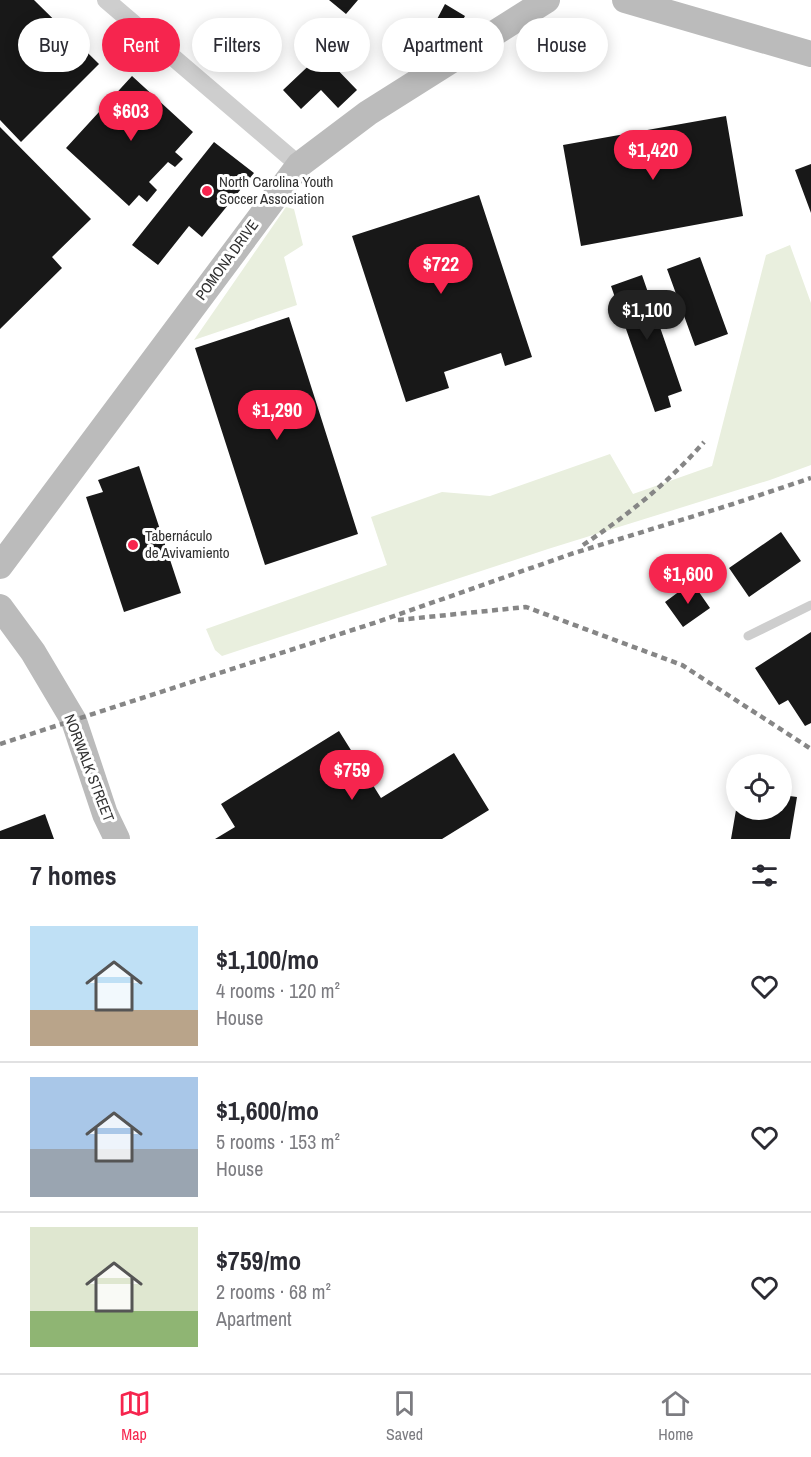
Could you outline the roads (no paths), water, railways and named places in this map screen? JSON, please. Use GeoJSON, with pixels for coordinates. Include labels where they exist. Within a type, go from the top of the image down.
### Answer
{"type":"FeatureCollection","features":[{"type":"Feature","properties":{"kind":"street"},"geometry":{"type":"LineString","coordinates":[[106,0],[299,165]]}},
{"type":"Feature","properties":{"kind":"street","name":"POMONA DRIVE"},"geometry":{"type":"LineString","coordinates":[[0,566],[299,165],[368,113],[547,0]]}},
{"type":"Feature","properties":{"kind":"street"},"geometry":{"type":"LineString","coordinates":[[625,0],[681,9],[811,54]]}},
{"type":"Feature","properties":{"kind":"street","name":"NORWALK STREET"},"geometry":{"type":"LineString","coordinates":[[0,607],[33,652],[74,721],[105,814],[117,839]]}},
{"type":"Feature","properties":{"kind":"lane"},"geometry":{"type":"LineString","coordinates":[[747,636],[811,605]]}},
{"type":"Feature","properties":{"kind":"railway"},"geometry":{"type":"LineString","coordinates":[[583,545],[647,498],[704,442]]}},
{"type":"Feature","properties":{"kind":"railway"},"geometry":{"type":"LineString","coordinates":[[0,744],[377,622],[571,554],[811,478]]}},
{"type":"Feature","properties":{"kind":"railway"},"geometry":{"type":"LineString","coordinates":[[398,620],[526,607],[682,665],[811,749]]}},
{"type":"Feature","properties":{"kind":"place","name":"North Carolina Youth Soccer Association"},"geometry":{"type":"Point","coordinates":[207,191]}},
{"type":"Feature","properties":{"kind":"place","name":"Tabernáculo de Avivamiento"},"geometry":{"type":"Point","coordinates":[133,545]}}]}
